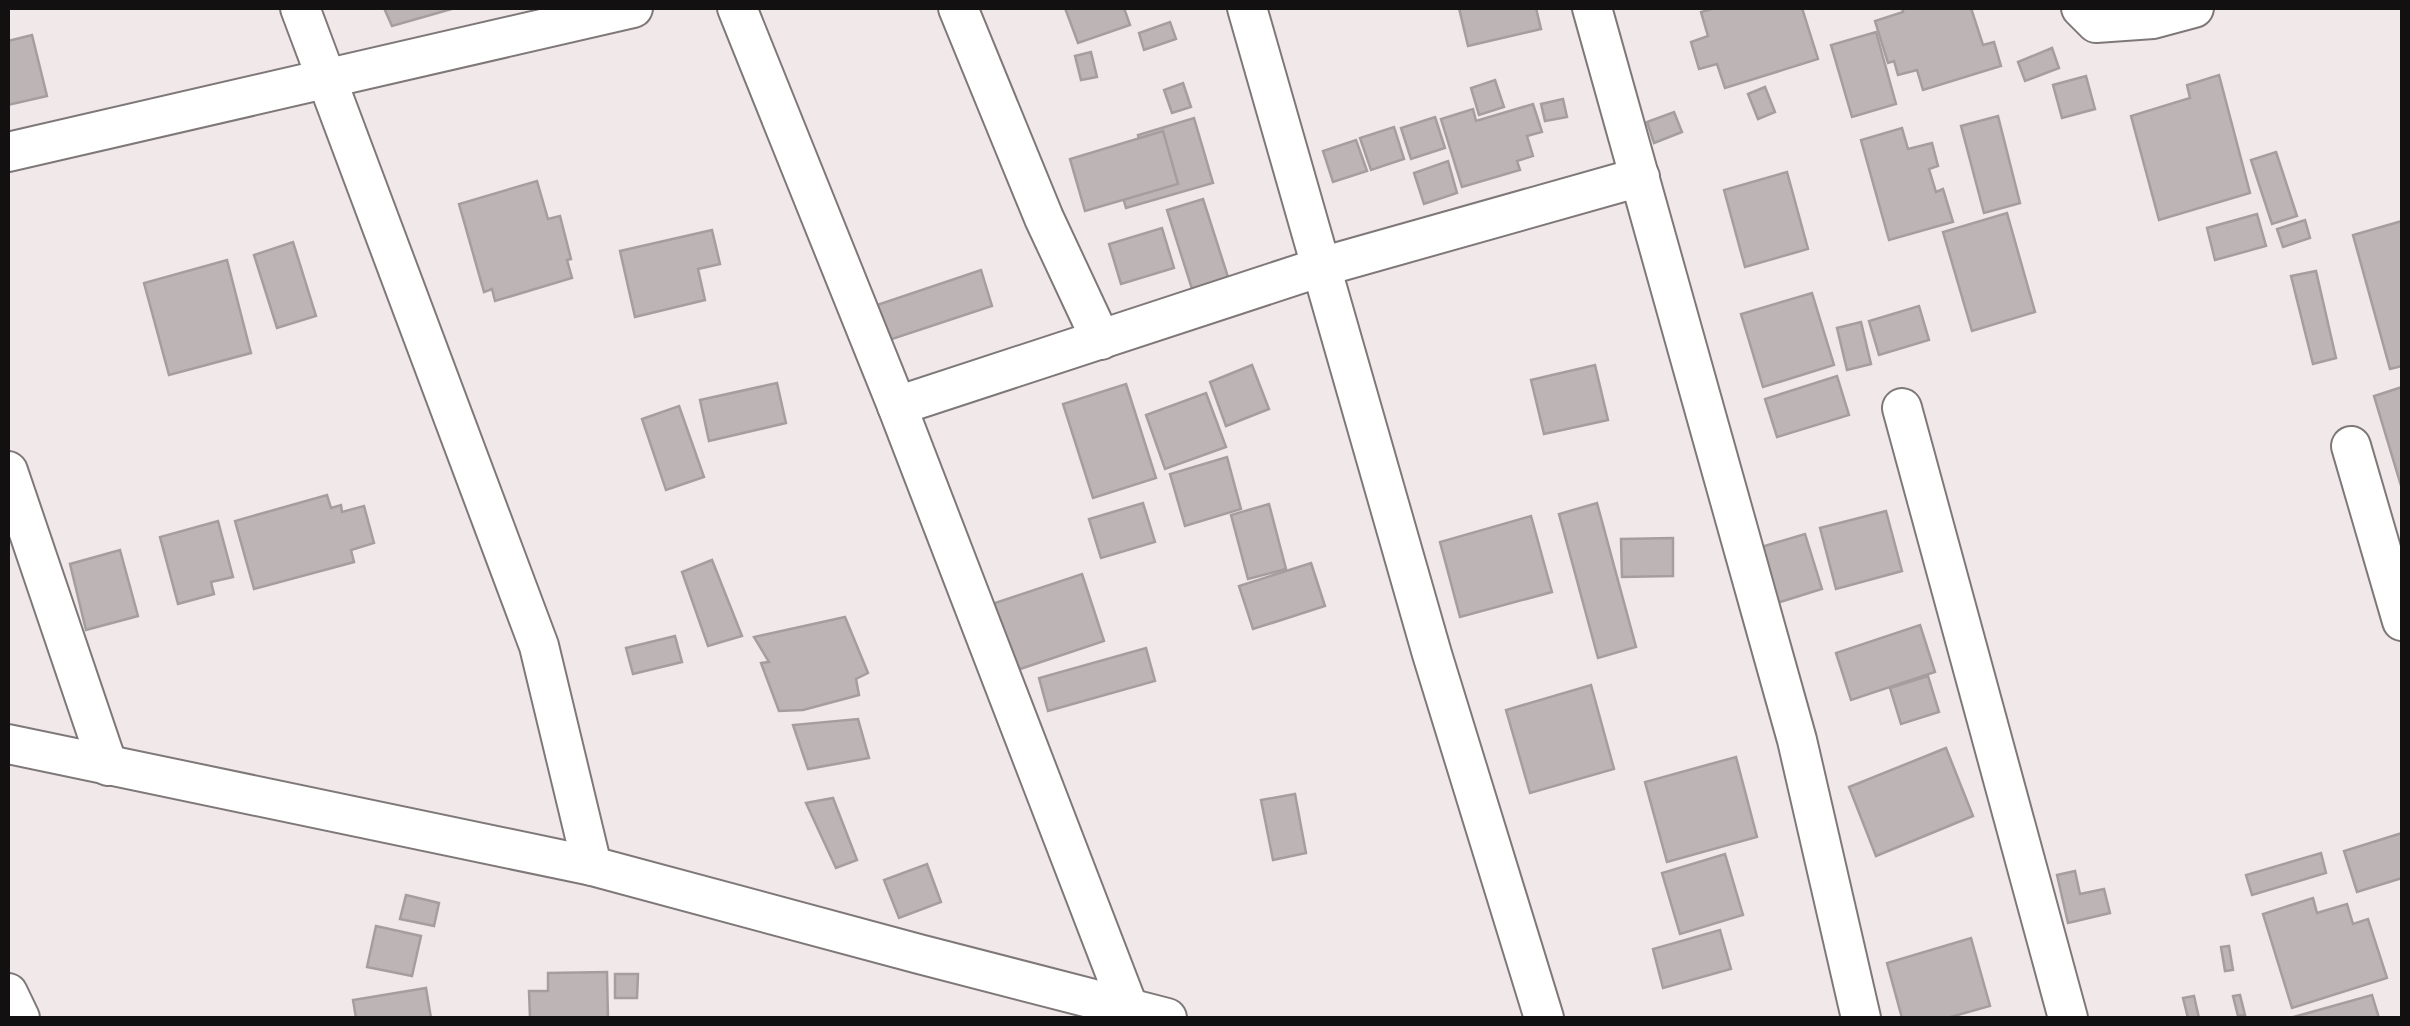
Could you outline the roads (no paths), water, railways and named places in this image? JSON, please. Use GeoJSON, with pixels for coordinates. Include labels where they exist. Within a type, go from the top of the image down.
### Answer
{"type":"FeatureCollection","features":[{"type":"Feature","properties":{"kind":"street"},"geometry":{"type":"LineString","coordinates":[[300,8],[539,646],[592,866]]}},
{"type":"Feature","properties":{"kind":"street"},"geometry":{"type":"LineString","coordinates":[[8,152],[633,8]]}},
{"type":"Feature","properties":{"kind":"street"},"geometry":{"type":"LineString","coordinates":[[737,8],[897,406],[1127,1014]]}},
{"type":"Feature","properties":{"kind":"street"},"geometry":{"type":"LineString","coordinates":[[958,8],[1044,218],[1101,340]]}},
{"type":"Feature","properties":{"kind":"street"},"geometry":{"type":"LineString","coordinates":[[1247,8],[1432,654],[1544,1018]]}},
{"type":"Feature","properties":{"kind":"street"},"geometry":{"type":"LineString","coordinates":[[1592,8],[1797,740],[1862,1018]]}},
{"type":"Feature","properties":{"kind":"street"},"geometry":{"type":"LineString","coordinates":[[2080,8],[2096,23],[2153,19],[2194,8]]}},
{"type":"Feature","properties":{"kind":"street"},"geometry":{"type":"LineString","coordinates":[[897,406],[1322,267],[1640,178]]}},
{"type":"Feature","properties":{"kind":"street"},"geometry":{"type":"LineString","coordinates":[[1902,408],[2068,1018]]}},
{"type":"Feature","properties":{"kind":"street"},"geometry":{"type":"LineString","coordinates":[[2351,446],[2402,622]]}},
{"type":"Feature","properties":{"kind":"street"},"geometry":{"type":"LineString","coordinates":[[8,472],[108,766]]}},
{"type":"Feature","properties":{"kind":"street"},"geometry":{"type":"LineString","coordinates":[[8,744],[592,866],[1127,1014],[1167,1018]]}},
{"type":"Feature","properties":{"kind":"street"},"geometry":{"type":"LineString","coordinates":[[8,993],[20,1018]]}}]}
